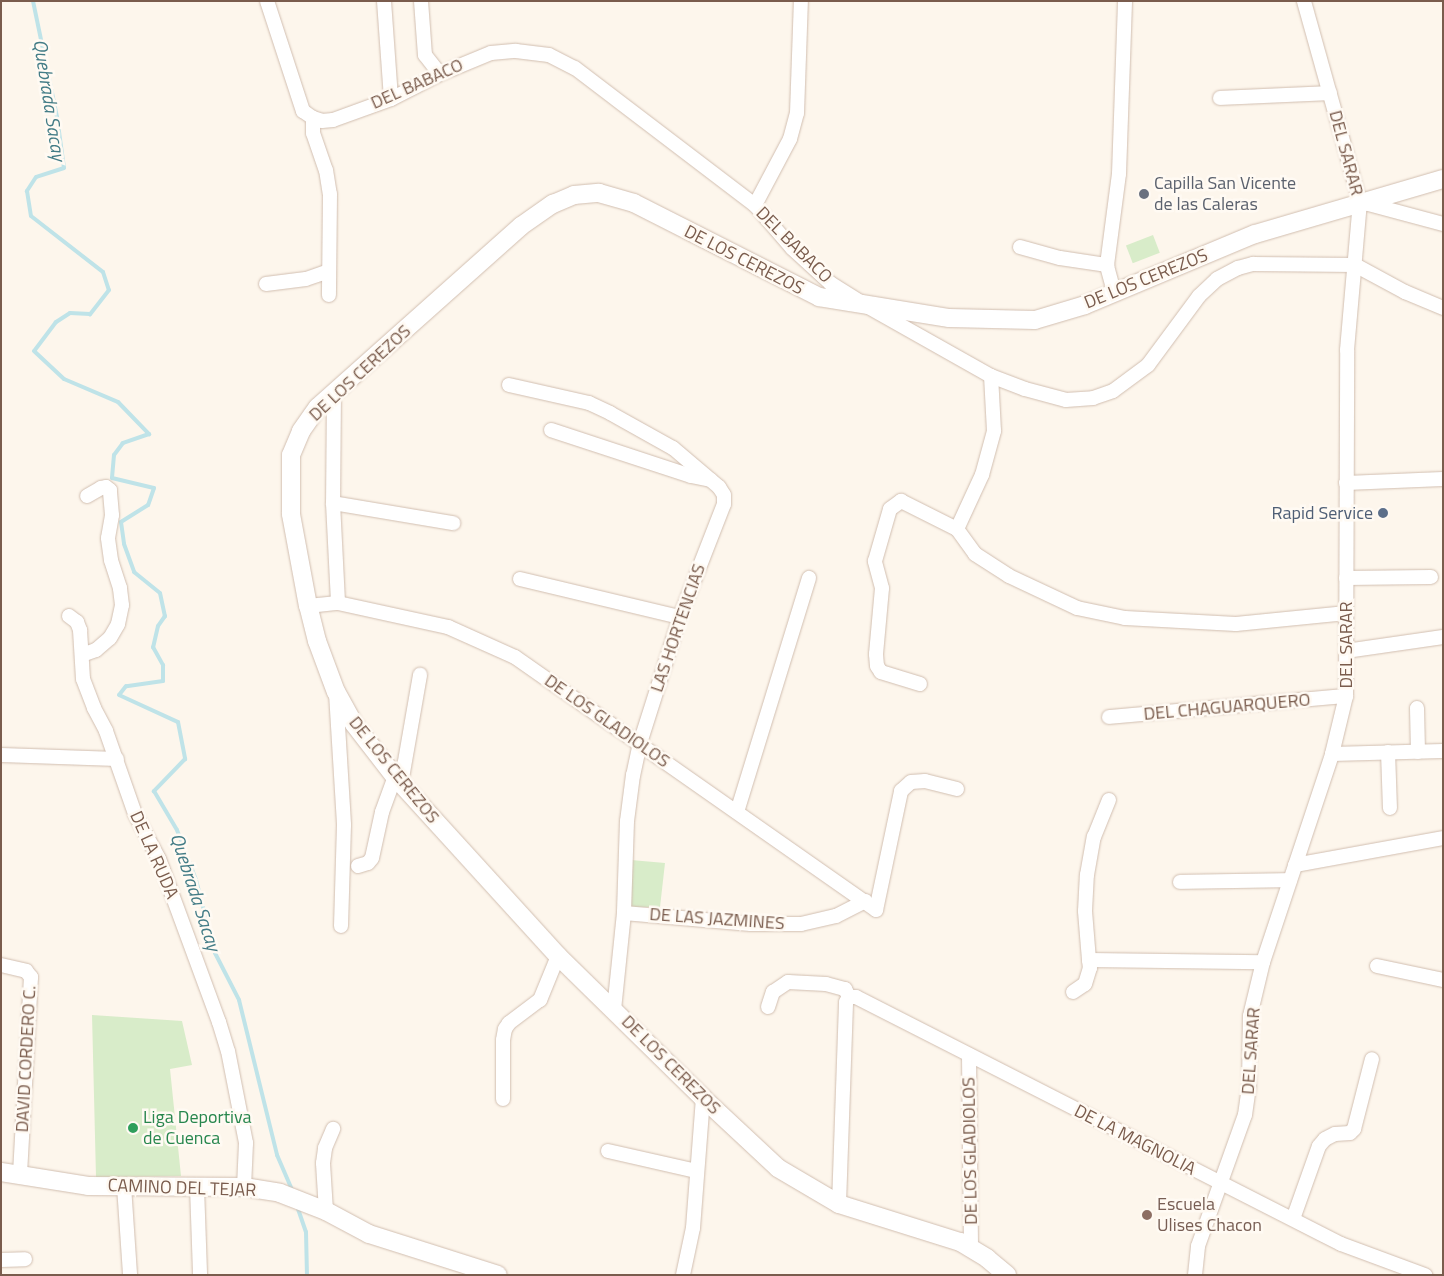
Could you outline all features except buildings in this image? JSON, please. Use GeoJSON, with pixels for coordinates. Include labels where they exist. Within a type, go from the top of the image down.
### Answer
{"type":"FeatureCollection","features":[{"type":"Feature","properties":{"kind":"street"},"geometry":{"type":"LineString","coordinates":[[267,1],[304,110],[313,118],[312,133],[326,170],[330,194],[329,296]]}},
{"type":"Feature","properties":{"kind":"street"},"geometry":{"type":"LineString","coordinates":[[384,1],[391,99]]}},
{"type":"Feature","properties":{"kind":"street"},"geometry":{"type":"LineString","coordinates":[[421,1],[425,55],[440,74]]}},
{"type":"Feature","properties":{"kind":"street"},"geometry":{"type":"LineString","coordinates":[[755,205],[790,140],[797,113],[801,1]]}},
{"type":"Feature","properties":{"kind":"street"},"geometry":{"type":"LineString","coordinates":[[1114,292],[1107,265],[1119,174],[1125,1]]}},
{"type":"Feature","properties":{"kind":"street","name":"DEL SARAR"},"geometry":{"type":"LineString","coordinates":[[1198,1273],[1198,1246],[1219,1183],[1245,1115],[1248,1100],[1250,1016],[1263,962],[1332,754],[1346,696],[1347,350],[1360,202],[1304,1]]}},
{"type":"Feature","properties":{"kind":"street","name":"DEL BABACO"},"geometry":{"type":"LineString","coordinates":[[313,118],[322,121],[333,120],[391,99],[440,74],[492,53],[516,51],[549,55],[575,68],[755,205],[792,248],[830,283],[863,304],[991,376],[1025,389],[1066,400],[1093,398],[1113,391],[1148,365],[1199,296],[1217,279],[1238,268],[1253,264],[1355,265]]}},
{"type":"Feature","properties":{"kind":"street"},"geometry":{"type":"LineString","coordinates":[[1220,98],[1330,93]]}},
{"type":"Feature","properties":{"kind":"street","name":"DE LOS CEREZOS"},"geometry":{"type":"LineString","coordinates":[[1007,1275],[988,1258],[972,1248],[839,1204],[778,1168],[703,1098],[558,956],[398,780],[354,724],[336,692],[317,641],[308,606],[291,514],[291,455],[301,431],[318,407],[521,226],[553,204],[574,195],[600,194],[634,203],[819,297],[949,318],[1035,320],[1085,305],[1255,234],[1443,179]]}},
{"type":"Feature","properties":{"kind":"street"},"geometry":{"type":"LineString","coordinates":[[1360,202],[1443,224]]}},
{"type":"Feature","properties":{"kind":"street"},"geometry":{"type":"LineString","coordinates":[[1020,247],[1060,258],[1107,265]]}},
{"type":"Feature","properties":{"kind":"street"},"geometry":{"type":"LineString","coordinates":[[1355,265],[1405,292],[1443,308]]}},
{"type":"Feature","properties":{"kind":"street"},"geometry":{"type":"LineString","coordinates":[[266,284],[306,279],[329,271]]}},
{"type":"Feature","properties":{"kind":"street"},"geometry":{"type":"LineString","coordinates":[[957,529],[982,475],[994,431],[991,376]]}},
{"type":"Feature","properties":{"kind":"street","name":"LAS HORTENCIAS"},"geometry":{"type":"LineString","coordinates":[[509,385],[589,402],[673,448],[720,486],[724,494],[724,504],[680,617],[640,743],[633,774],[627,821],[624,913],[614,1009]]}},
{"type":"Feature","properties":{"kind":"street"},"geometry":{"type":"LineString","coordinates":[[334,393],[333,503],[338,603]]}},
{"type":"Feature","properties":{"kind":"street"},"geometry":{"type":"LineString","coordinates":[[551,430],[691,476],[712,480]]}},
{"type":"Feature","properties":{"kind":"street"},"geometry":{"type":"LineString","coordinates":[[1346,483],[1443,479]]}},
{"type":"Feature","properties":{"kind":"street"},"geometry":{"type":"LineString","coordinates":[[82,655],[96,650],[110,638],[118,624],[122,604],[108,538],[112,500],[110,490],[106,487],[101,488],[87,496]]}},
{"type":"Feature","properties":{"kind":"street"},"geometry":{"type":"LineString","coordinates":[[920,684],[881,672],[877,666],[876,654],[882,588],[875,561],[890,509],[901,500],[957,529],[975,554],[1009,576],[1077,608],[1101,614],[1146,620],[1236,624],[1346,613]]}},
{"type":"Feature","properties":{"kind":"street"},"geometry":{"type":"LineString","coordinates":[[333,503],[454,523]]}},
{"type":"Feature","properties":{"kind":"street"},"geometry":{"type":"LineString","coordinates":[[1346,578],[1431,577]]}},
{"type":"Feature","properties":{"kind":"street"},"geometry":{"type":"LineString","coordinates":[[738,812],[809,578]]}},
{"type":"Feature","properties":{"kind":"street"},"geometry":{"type":"LineString","coordinates":[[520,579],[680,617]]}},
{"type":"Feature","properties":{"kind":"street","name":"DE LOS GLADIOLOS"},"geometry":{"type":"LineString","coordinates":[[308,606],[338,603],[448,627],[515,657],[870,906]]}},
{"type":"Feature","properties":{"kind":"street","name":"DE LA RUDA"},"geometry":{"type":"LineString","coordinates":[[69,616],[77,622],[80,630],[83,679],[116,759],[135,814],[165,874],[207,985],[225,1041],[246,1143],[244,1187]]}},
{"type":"Feature","properties":{"kind":"street"},"geometry":{"type":"LineString","coordinates":[[1346,651],[1443,637]]}},
{"type":"Feature","properties":{"kind":"street"},"geometry":{"type":"LineString","coordinates":[[358,866],[368,863],[372,858],[382,812],[398,780],[420,675]]}},
{"type":"Feature","properties":{"kind":"street"},"geometry":{"type":"LineString","coordinates":[[336,692],[344,825],[341,926]]}},
{"type":"Feature","properties":{"kind":"street","name":"DEL CHAGUARQUERO"},"geometry":{"type":"LineString","coordinates":[[1109,717],[1346,696]]}},
{"type":"Feature","properties":{"kind":"street"},"geometry":{"type":"LineString","coordinates":[[1417,708],[1418,752]]}},
{"type":"Feature","properties":{"kind":"street"},"geometry":{"type":"LineString","coordinates":[[1332,754],[1443,751]]}},
{"type":"Feature","properties":{"kind":"street"},"geometry":{"type":"LineString","coordinates":[[1388,752],[1390,808]]}},
{"type":"Feature","properties":{"kind":"street"},"geometry":{"type":"LineString","coordinates":[[1,755],[116,759]]}},
{"type":"Feature","properties":{"kind":"street"},"geometry":{"type":"LineString","coordinates":[[870,906],[901,791],[911,782],[924,781],[957,788]]}},
{"type":"Feature","properties":{"kind":"street"},"geometry":{"type":"LineString","coordinates":[[1073,992],[1085,984],[1090,968],[1085,911],[1087,876],[1094,837],[1109,800]]}},
{"type":"Feature","properties":{"kind":"street"},"geometry":{"type":"LineString","coordinates":[[1295,865],[1443,838]]}},
{"type":"Feature","properties":{"kind":"street"},"geometry":{"type":"LineString","coordinates":[[1180,882],[1290,880]]}},
{"type":"Feature","properties":{"kind":"street","name":"DE LAS JAZMINES"},"geometry":{"type":"LineString","coordinates":[[624,913],[757,925],[801,924],[870,906]]}},
{"type":"Feature","properties":{"kind":"street"},"geometry":{"type":"LineString","coordinates":[[503,1099],[503,1040],[505,1029],[509,1022],[540,1000],[558,956]]}},
{"type":"Feature","properties":{"kind":"street"},"geometry":{"type":"LineString","coordinates":[[1090,960],[1263,962]]}},
{"type":"Feature","properties":{"kind":"street","name":"DAVID CORDERO C."},"geometry":{"type":"LineString","coordinates":[[1,965],[26,971],[31,977],[20,1175]]}},
{"type":"Feature","properties":{"kind":"street"},"geometry":{"type":"LineString","coordinates":[[1377,966],[1443,980]]}},
{"type":"Feature","properties":{"kind":"street","name":"DE LA MAGNOLIA"},"geometry":{"type":"LineString","coordinates":[[768,1007],[773,992],[788,982],[826,984],[845,989],[850,997],[856,997],[1342,1244],[1425,1275]]}},
{"type":"Feature","properties":{"kind":"street"},"geometry":{"type":"LineString","coordinates":[[839,1204],[846,1002],[850,997]]}},
{"type":"Feature","properties":{"kind":"street","name":"DE LOS GLADIOLOS"},"geometry":{"type":"LineString","coordinates":[[969,1055],[972,1248]]}},
{"type":"Feature","properties":{"kind":"street"},"geometry":{"type":"LineString","coordinates":[[1293,1219],[1319,1146],[1335,1134],[1350,1133],[1354,1129],[1372,1059]]}},
{"type":"Feature","properties":{"kind":"street"},"geometry":{"type":"LineString","coordinates":[[683,1275],[693,1228],[703,1098]]}},
{"type":"Feature","properties":{"kind":"street"},"geometry":{"type":"LineString","coordinates":[[321,1209],[323,1163],[333,1129]]}},
{"type":"Feature","properties":{"kind":"street"},"geometry":{"type":"LineString","coordinates":[[608,1151],[696,1171]]}},
{"type":"Feature","properties":{"kind":"street","name":"CAMINO DEL TEJAR"},"geometry":{"type":"LineString","coordinates":[[1,1172],[88,1186],[244,1187],[280,1193],[321,1209],[369,1234],[498,1275]]}},
{"type":"Feature","properties":{"kind":"street"},"geometry":{"type":"LineString","coordinates":[[124,1186],[130,1275]]}},
{"type":"Feature","properties":{"kind":"street"},"geometry":{"type":"LineString","coordinates":[[197,1187],[200,1275]]}},
{"type":"Feature","properties":{"kind":"street"},"geometry":{"type":"LineString","coordinates":[[1,1260],[25,1259]]}},
{"type":"Feature","properties":{"kind":"green space"},"geometry":{"type":"Polygon","coordinates":[[[1153,235],[1160,253],[1133,263],[1126,245],[1153,235]]]}},
{"type":"Feature","properties":{"kind":"green space"},"geometry":{"type":"Polygon","coordinates":[[[631,860],[665,863],[660,907],[630,907],[631,860]]]}},
{"type":"Feature","properties":{"kind":"green space"},"geometry":{"type":"Polygon","coordinates":[[[92,1015],[182,1021],[192,1065],[170,1069],[181,1176],[96,1177],[92,1015]]]}},
{"type":"Feature","properties":{"kind":"waterway","name":"Quebrada Sacay"},"geometry":{"type":"LineString","coordinates":[[33,1],[57,117],[64,168],[36,177],[27,191],[31,216],[103,272],[109,290],[90,314],[70,313],[56,322],[34,351],[64,379],[118,402],[149,434],[123,443],[114,455],[112,478],[154,488],[148,505],[121,522],[124,544],[134,572],[160,593],[165,616],[158,626],[153,647],[163,665],[163,681],[126,686],[119,695],[178,722],[185,759],[154,791],[177,830],[196,880],[215,953],[239,1000],[277,1155],[293,1192]]}},
{"type":"Feature","properties":{"kind":"waterway","name":"Quebrada Sacay"},"geometry":{"type":"LineString","coordinates":[[297,1206],[306,1232],[307,1275]]}},
{"type":"Feature","properties":{"kind":"place","name":"Capilla San Vicente de las Caleras"},"geometry":{"type":"Point","coordinates":[1144,194]}},
{"type":"Feature","properties":{"kind":"place","name":"Rapid Service"},"geometry":{"type":"Point","coordinates":[1383,513]}},
{"type":"Feature","properties":{"kind":"place","name":"Liga Deportiva de Cuenca"},"geometry":{"type":"Point","coordinates":[133,1128]}},
{"type":"Feature","properties":{"kind":"place","name":"Escuela Ulises Chacon"},"geometry":{"type":"Point","coordinates":[1147,1215]}}]}
